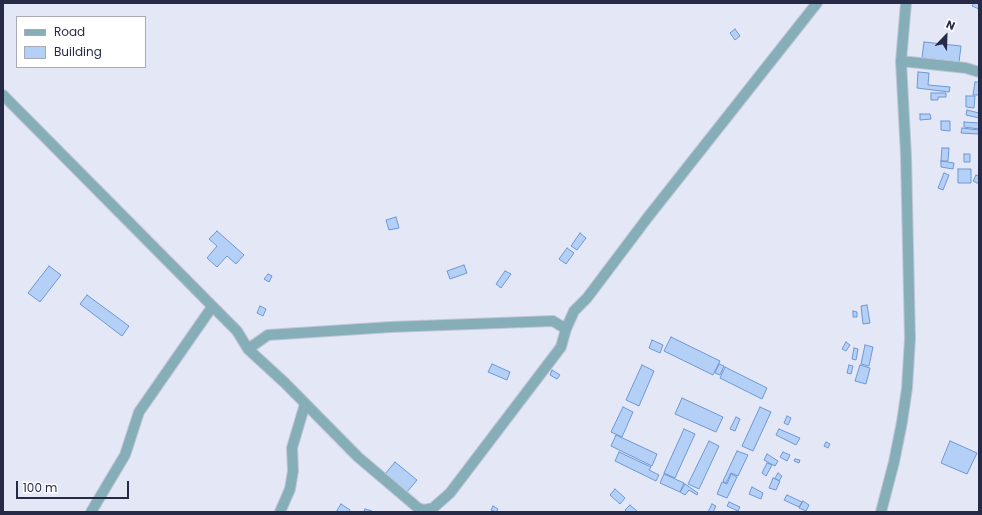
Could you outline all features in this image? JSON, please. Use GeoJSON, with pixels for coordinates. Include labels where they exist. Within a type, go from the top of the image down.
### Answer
{"type":"FeatureCollection","features":[{"type":"Feature","properties":{"kind":"street"},"geometry":{"type":"LineString","coordinates":[[3,95],[237,331],[248,349],[358,457],[391,487],[418,508],[433,508],[450,493],[561,346],[566,329],[574,311],[587,298],[648,217],[817,3]]}},
{"type":"Feature","properties":{"kind":"street"},"geometry":{"type":"LineString","coordinates":[[881,512],[894,462],[902,422],[907,388],[910,339],[906,156],[901,60],[906,3]]}},
{"type":"Feature","properties":{"kind":"street"},"geometry":{"type":"LineString","coordinates":[[901,60],[918,64],[966,68],[979,72]]}},
{"type":"Feature","properties":{"kind":"street"},"geometry":{"type":"LineString","coordinates":[[91,512],[125,455],[139,412],[212,307]]}},
{"type":"Feature","properties":{"kind":"street"},"geometry":{"type":"LineString","coordinates":[[248,349],[268,335],[391,327],[553,321],[566,329]]}},
{"type":"Feature","properties":{"kind":"street"},"geometry":{"type":"LineString","coordinates":[[280,512],[290,489],[294,472],[292,448],[305,404]]}},
{"type":"Feature","properties":{"kind":"building"},"geometry":{"type":"Polygon","coordinates":[[[974,3],[979,3],[979,9],[972,6],[974,3]]]}},
{"type":"Feature","properties":{"kind":"building"},"geometry":{"type":"Polygon","coordinates":[[[735,29],[740,36],[735,40],[730,33],[735,29]]]}},
{"type":"Feature","properties":{"kind":"building"},"geometry":{"type":"Polygon","coordinates":[[[924,42],[961,46],[959,62],[922,58],[924,42]]]}},
{"type":"Feature","properties":{"kind":"building"},"geometry":{"type":"Polygon","coordinates":[[[918,72],[929,73],[928,85],[950,87],[949,92],[917,88],[918,72]]]}},
{"type":"Feature","properties":{"kind":"building"},"geometry":{"type":"Polygon","coordinates":[[[975,82],[979,82],[979,95],[973,95],[975,82]]]}},
{"type":"Feature","properties":{"kind":"building"},"geometry":{"type":"Polygon","coordinates":[[[931,93],[946,93],[946,97],[938,97],[938,100],[931,100],[931,93]]]}},
{"type":"Feature","properties":{"kind":"building"},"geometry":{"type":"Polygon","coordinates":[[[966,96],[975,96],[974,108],[966,107],[966,96]]]}},
{"type":"Feature","properties":{"kind":"building"},"geometry":{"type":"Polygon","coordinates":[[[967,110],[979,113],[979,118],[966,115],[967,110]]]}},
{"type":"Feature","properties":{"kind":"building"},"geometry":{"type":"Polygon","coordinates":[[[920,114],[930,114],[931,119],[920,120],[920,114]]]}},
{"type":"Feature","properties":{"kind":"building"},"geometry":{"type":"Polygon","coordinates":[[[941,121],[950,121],[950,131],[941,130],[941,121]]]}},
{"type":"Feature","properties":{"kind":"building"},"geometry":{"type":"Polygon","coordinates":[[[964,122],[979,123],[979,129],[964,127],[964,122]]]}},
{"type":"Feature","properties":{"kind":"building"},"geometry":{"type":"Polygon","coordinates":[[[962,128],[979,130],[978,134],[961,133],[962,128]]]}},
{"type":"Feature","properties":{"kind":"building"},"geometry":{"type":"Polygon","coordinates":[[[942,148],[949,148],[948,161],[941,161],[942,148]]]}},
{"type":"Feature","properties":{"kind":"building"},"geometry":{"type":"Polygon","coordinates":[[[964,154],[970,154],[970,162],[964,162],[964,154]]]}},
{"type":"Feature","properties":{"kind":"building"},"geometry":{"type":"Polygon","coordinates":[[[941,161],[954,163],[953,169],[941,167],[941,161]]]}},
{"type":"Feature","properties":{"kind":"building"},"geometry":{"type":"Polygon","coordinates":[[[958,169],[971,169],[971,183],[958,183],[958,169]]]}},
{"type":"Feature","properties":{"kind":"building"},"geometry":{"type":"Polygon","coordinates":[[[944,173],[949,175],[943,190],[938,188],[944,173]]]}},
{"type":"Feature","properties":{"kind":"building"},"geometry":{"type":"Polygon","coordinates":[[[976,175],[979,176],[979,184],[973,181],[976,175]]]}},
{"type":"Feature","properties":{"kind":"building"},"geometry":{"type":"Polygon","coordinates":[[[396,217],[399,228],[389,230],[386,220],[396,217]]]}},
{"type":"Feature","properties":{"kind":"building"},"geometry":{"type":"Polygon","coordinates":[[[217,231],[244,255],[236,264],[227,256],[217,267],[207,258],[217,246],[209,239],[217,231]]]}},
{"type":"Feature","properties":{"kind":"building"},"geometry":{"type":"Polygon","coordinates":[[[580,233],[586,238],[577,250],[571,246],[580,233]]]}},
{"type":"Feature","properties":{"kind":"building"},"geometry":{"type":"Polygon","coordinates":[[[567,248],[574,253],[566,264],[559,259],[567,248]]]}},
{"type":"Feature","properties":{"kind":"building"},"geometry":{"type":"Polygon","coordinates":[[[464,265],[467,273],[450,279],[447,271],[464,265]]]}},
{"type":"Feature","properties":{"kind":"building"},"geometry":{"type":"Polygon","coordinates":[[[49,266],[61,275],[40,302],[28,293],[49,266]]]}},
{"type":"Feature","properties":{"kind":"building"},"geometry":{"type":"Polygon","coordinates":[[[505,271],[511,274],[501,288],[496,284],[505,271]]]}},
{"type":"Feature","properties":{"kind":"building"},"geometry":{"type":"Polygon","coordinates":[[[268,274],[272,276],[269,282],[264,279],[268,274]]]}},
{"type":"Feature","properties":{"kind":"building"},"geometry":{"type":"Polygon","coordinates":[[[87,295],[129,326],[122,336],[80,304],[87,295]]]}},
{"type":"Feature","properties":{"kind":"building"},"geometry":{"type":"Polygon","coordinates":[[[867,305],[870,323],[863,324],[861,306],[867,305]]]}},
{"type":"Feature","properties":{"kind":"building"},"geometry":{"type":"Polygon","coordinates":[[[260,306],[266,309],[263,316],[257,313],[260,306]]]}},
{"type":"Feature","properties":{"kind":"building"},"geometry":{"type":"Polygon","coordinates":[[[853,311],[857,312],[857,317],[853,317],[853,311]]]}},
{"type":"Feature","properties":{"kind":"building"},"geometry":{"type":"Polygon","coordinates":[[[671,337],[720,361],[713,375],[664,351],[671,337]]]}},
{"type":"Feature","properties":{"kind":"building"},"geometry":{"type":"Polygon","coordinates":[[[652,340],[663,345],[660,353],[649,348],[652,340]]]}},
{"type":"Feature","properties":{"kind":"building"},"geometry":{"type":"Polygon","coordinates":[[[846,342],[850,345],[846,351],[842,349],[846,342]]]}},
{"type":"Feature","properties":{"kind":"building"},"geometry":{"type":"Polygon","coordinates":[[[865,345],[873,347],[869,366],[861,364],[865,345]]]}},
{"type":"Feature","properties":{"kind":"building"},"geometry":{"type":"Polygon","coordinates":[[[854,348],[858,349],[856,360],[852,359],[854,348]]]}},
{"type":"Feature","properties":{"kind":"building"},"geometry":{"type":"Polygon","coordinates":[[[492,364],[510,372],[507,380],[488,372],[492,364]]]}},
{"type":"Feature","properties":{"kind":"building"},"geometry":{"type":"Polygon","coordinates":[[[719,364],[724,366],[720,375],[715,373],[719,364]]]}},
{"type":"Feature","properties":{"kind":"building"},"geometry":{"type":"Polygon","coordinates":[[[642,365],[654,371],[639,406],[626,400],[642,365]]]}},
{"type":"Feature","properties":{"kind":"building"},"geometry":{"type":"Polygon","coordinates":[[[849,365],[853,366],[851,374],[847,373],[849,365]]]}},
{"type":"Feature","properties":{"kind":"building"},"geometry":{"type":"Polygon","coordinates":[[[860,365],[870,368],[866,384],[855,381],[860,365]]]}},
{"type":"Feature","properties":{"kind":"building"},"geometry":{"type":"Polygon","coordinates":[[[725,367],[767,388],[762,399],[720,378],[725,367]]]}},
{"type":"Feature","properties":{"kind":"building"},"geometry":{"type":"Polygon","coordinates":[[[552,370],[560,375],[557,379],[550,375],[552,370]]]}},
{"type":"Feature","properties":{"kind":"building"},"geometry":{"type":"Polygon","coordinates":[[[682,398],[723,417],[716,432],[675,414],[682,398]]]}},
{"type":"Feature","properties":{"kind":"building"},"geometry":{"type":"Polygon","coordinates":[[[623,407],[633,412],[622,437],[611,432],[623,407]]]}},
{"type":"Feature","properties":{"kind":"building"},"geometry":{"type":"Polygon","coordinates":[[[760,407],[771,412],[753,451],[742,446],[760,407]]]}},
{"type":"Feature","properties":{"kind":"building"},"geometry":{"type":"Polygon","coordinates":[[[787,416],[791,418],[788,425],[784,423],[787,416]]]}},
{"type":"Feature","properties":{"kind":"building"},"geometry":{"type":"Polygon","coordinates":[[[736,417],[740,419],[735,431],[730,429],[736,417]]]}},
{"type":"Feature","properties":{"kind":"building"},"geometry":{"type":"Polygon","coordinates":[[[684,429],[695,434],[675,478],[664,473],[684,429]]]}},
{"type":"Feature","properties":{"kind":"building"},"geometry":{"type":"Polygon","coordinates":[[[779,429],[800,438],[796,445],[776,435],[779,429]]]}},
{"type":"Feature","properties":{"kind":"building"},"geometry":{"type":"Polygon","coordinates":[[[616,435],[657,454],[652,466],[611,446],[616,435]]]}},
{"type":"Feature","properties":{"kind":"building"},"geometry":{"type":"Polygon","coordinates":[[[709,441],[719,446],[699,489],[688,484],[709,441]]]}},
{"type":"Feature","properties":{"kind":"building"},"geometry":{"type":"Polygon","coordinates":[[[950,441],[977,453],[967,474],[941,463],[950,441]]]}},
{"type":"Feature","properties":{"kind":"building"},"geometry":{"type":"Polygon","coordinates":[[[826,442],[830,444],[828,448],[824,446],[826,442]]]}},
{"type":"Feature","properties":{"kind":"building"},"geometry":{"type":"Polygon","coordinates":[[[737,451],[748,455],[738,476],[731,473],[726,483],[723,481],[737,451]]]}},
{"type":"Feature","properties":{"kind":"building"},"geometry":{"type":"Polygon","coordinates":[[[619,452],[651,467],[649,470],[659,475],[656,481],[615,461],[619,452]]]}},
{"type":"Feature","properties":{"kind":"building"},"geometry":{"type":"Polygon","coordinates":[[[783,452],[790,455],[787,461],[780,457],[783,452]]]}},
{"type":"Feature","properties":{"kind":"building"},"geometry":{"type":"Polygon","coordinates":[[[767,454],[778,461],[775,466],[764,460],[767,454]]]}},
{"type":"Feature","properties":{"kind":"building"},"geometry":{"type":"Polygon","coordinates":[[[795,459],[800,460],[799,463],[794,461],[795,459]]]}},
{"type":"Feature","properties":{"kind":"building"},"geometry":{"type":"Polygon","coordinates":[[[395,462],[417,480],[407,492],[385,474],[395,462]]]}},
{"type":"Feature","properties":{"kind":"building"},"geometry":{"type":"Polygon","coordinates":[[[767,463],[772,465],[766,476],[762,473],[767,463]]]}},
{"type":"Feature","properties":{"kind":"building"},"geometry":{"type":"Polygon","coordinates":[[[778,473],[782,476],[779,481],[775,478],[778,473]]]}},
{"type":"Feature","properties":{"kind":"building"},"geometry":{"type":"Polygon","coordinates":[[[664,474],[684,483],[680,492],[660,483],[664,474]]]}},
{"type":"Feature","properties":{"kind":"building"},"geometry":{"type":"Polygon","coordinates":[[[731,474],[737,477],[727,498],[717,494],[722,482],[727,484],[731,474]]]}},
{"type":"Feature","properties":{"kind":"building"},"geometry":{"type":"Polygon","coordinates":[[[773,478],[780,481],[776,490],[769,488],[773,478]]]}},
{"type":"Feature","properties":{"kind":"building"},"geometry":{"type":"Polygon","coordinates":[[[685,484],[698,493],[697,495],[689,490],[685,495],[680,492],[685,484]]]}},
{"type":"Feature","properties":{"kind":"building"},"geometry":{"type":"Polygon","coordinates":[[[752,487],[763,493],[761,499],[749,494],[752,487]]]}},
{"type":"Feature","properties":{"kind":"building"},"geometry":{"type":"Polygon","coordinates":[[[615,489],[625,498],[620,504],[610,495],[615,489]]]}},
{"type":"Feature","properties":{"kind":"building"},"geometry":{"type":"Polygon","coordinates":[[[787,495],[802,502],[799,507],[784,500],[787,495]]]}},
{"type":"Feature","properties":{"kind":"building"},"geometry":{"type":"Polygon","coordinates":[[[803,501],[809,505],[806,511],[799,508],[803,501]]]}},
{"type":"Feature","properties":{"kind":"building"},"geometry":{"type":"Polygon","coordinates":[[[729,502],[740,507],[738,511],[727,506],[729,502]]]}},
{"type":"Feature","properties":{"kind":"building"},"geometry":{"type":"Polygon","coordinates":[[[341,504],[350,510],[349,512],[336,512],[341,504]]]}},
{"type":"Feature","properties":{"kind":"building"},"geometry":{"type":"Polygon","coordinates":[[[712,504],[716,506],[713,512],[708,512],[712,504]]]}},
{"type":"Feature","properties":{"kind":"building"},"geometry":{"type":"Polygon","coordinates":[[[630,505],[638,512],[627,512],[625,510],[630,505]]]}},
{"type":"Feature","properties":{"kind":"building"},"geometry":{"type":"Polygon","coordinates":[[[493,506],[498,509],[496,512],[491,510],[493,506]]]}},
{"type":"Feature","properties":{"kind":"building"},"geometry":{"type":"Polygon","coordinates":[[[365,509],[372,511],[364,512],[365,509]]]}}]}
